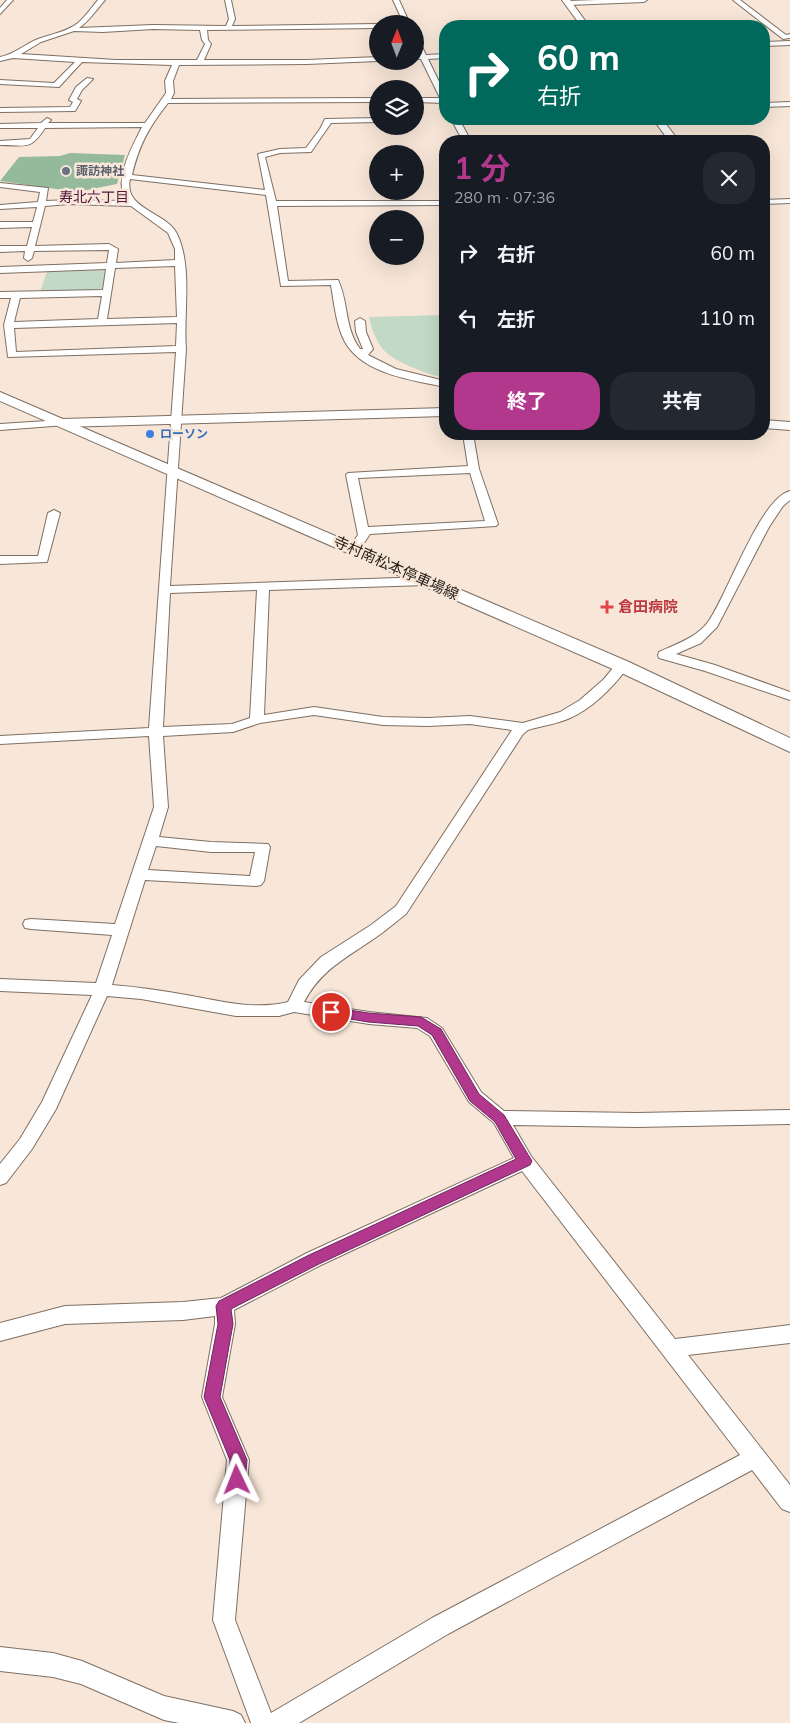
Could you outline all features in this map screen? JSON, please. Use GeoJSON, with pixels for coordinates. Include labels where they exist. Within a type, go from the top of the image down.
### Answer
{"type":"FeatureCollection","features":[{"type":"Feature","properties":{"kind":"main road","name":"寺村南松本停車場線"},"geometry":{"type":"LineString","coordinates":[[0,396],[622,666],[790,746]]}},
{"type":"Feature","properties":{"kind":"street"},"geometry":{"type":"LineString","coordinates":[[0,12],[10,0]]}},
{"type":"Feature","properties":{"kind":"street"},"geometry":{"type":"LineString","coordinates":[[13,56],[39,40],[73,29],[84,22],[85,17],[102,0]]}},
{"type":"Feature","properties":{"kind":"street"},"geometry":{"type":"LineString","coordinates":[[228,0],[232,19],[228,28]]}},
{"type":"Feature","properties":{"kind":"street"},"geometry":{"type":"LineString","coordinates":[[396,0],[403,15]]}},
{"type":"Feature","properties":{"kind":"street"},"geometry":{"type":"LineString","coordinates":[[567,1],[644,0]]}},
{"type":"Feature","properties":{"kind":"street"},"geometry":{"type":"LineString","coordinates":[[736,0],[762,20]]}},
{"type":"Feature","properties":{"kind":"street"},"geometry":{"type":"LineString","coordinates":[[567,1],[581,20]]}},
{"type":"Feature","properties":{"kind":"street"},"geometry":{"type":"LineString","coordinates":[[73,29],[102,31],[149,27],[369,26]]}},
{"type":"Feature","properties":{"kind":"street"},"geometry":{"type":"LineString","coordinates":[[770,26],[785,38],[790,36]]}},
{"type":"Feature","properties":{"kind":"street"},"geometry":{"type":"LineString","coordinates":[[200,62],[208,44],[205,40],[203,28]]}},
{"type":"Feature","properties":{"kind":"street"},"geometry":{"type":"LineString","coordinates":[[770,44],[790,43]]}},
{"type":"Feature","properties":{"kind":"street"},"geometry":{"type":"LineString","coordinates":[[0,59],[13,56],[176,63],[282,58],[307,62],[369,59]]}},
{"type":"Feature","properties":{"kind":"street"},"geometry":{"type":"LineString","coordinates":[[439,56],[424,57],[439,89]]}},
{"type":"Feature","properties":{"kind":"street"},"geometry":{"type":"LineString","coordinates":[[0,82],[56,85],[80,60]]}},
{"type":"Feature","properties":{"kind":"street"},"geometry":{"type":"LineString","coordinates":[[0,1178],[26,1144],[50,1104],[102,990],[141,875],[161,807],[156,732],[182,320],[179,249],[172,232],[166,226],[133,204],[127,196],[125,185],[133,153],[147,125],[170,93],[169,81],[176,63]]}},
{"type":"Feature","properties":{"kind":"street"},"geometry":{"type":"LineString","coordinates":[[0,110],[74,108],[76,101],[73,100],[79,89],[89,79]]}},
{"type":"Feature","properties":{"kind":"street"},"geometry":{"type":"LineString","coordinates":[[166,101],[369,100]]}},
{"type":"Feature","properties":{"kind":"street"},"geometry":{"type":"LineString","coordinates":[[424,100],[439,100]]}},
{"type":"Feature","properties":{"kind":"street"},"geometry":{"type":"LineString","coordinates":[[770,105],[790,104]]}},
{"type":"Feature","properties":{"kind":"street"},"geometry":{"type":"LineString","coordinates":[[0,152],[2,143],[33,141],[53,110]]}},
{"type":"Feature","properties":{"kind":"street"},"geometry":{"type":"LineString","coordinates":[[369,120],[328,121],[324,130],[308,150],[280,151],[261,156],[272,204],[284,284],[335,282],[342,319],[350,343],[366,360],[393,370],[439,382]]}},
{"type":"Feature","properties":{"kind":"street"},"geometry":{"type":"LineString","coordinates":[[0,126],[147,125]]}},
{"type":"Feature","properties":{"kind":"street"},"geometry":{"type":"LineString","coordinates":[[662,125],[669,135]]}},
{"type":"Feature","properties":{"kind":"street"},"geometry":{"type":"LineString","coordinates":[[126,176],[270,193]]}},
{"type":"Feature","properties":{"kind":"street"},"geometry":{"type":"LineString","coordinates":[[0,185],[45,190],[25,269]]}},
{"type":"Feature","properties":{"kind":"street"},"geometry":{"type":"LineString","coordinates":[[770,202],[790,201]]}},
{"type":"Feature","properties":{"kind":"street"},"geometry":{"type":"LineString","coordinates":[[0,207],[112,202],[133,204]]}},
{"type":"Feature","properties":{"kind":"street"},"geometry":{"type":"LineString","coordinates":[[272,204],[344,202],[394,208],[439,204]]}},
{"type":"Feature","properties":{"kind":"street"},"geometry":{"type":"LineString","coordinates":[[344,202],[348,213]]}},
{"type":"Feature","properties":{"kind":"street"},"geometry":{"type":"LineString","coordinates":[[0,225],[37,224]]}},
{"type":"Feature","properties":{"kind":"street"},"geometry":{"type":"LineString","coordinates":[[0,250],[109,247],[114,249],[102,322]]}},
{"type":"Feature","properties":{"kind":"street"},"geometry":{"type":"LineString","coordinates":[[0,270],[179,263]]}},
{"type":"Feature","properties":{"kind":"street"},"geometry":{"type":"LineString","coordinates":[[0,295],[106,292]]}},
{"type":"Feature","properties":{"kind":"street"},"geometry":{"type":"LineString","coordinates":[[16,295],[9,324],[11,355],[180,349]]}},
{"type":"Feature","properties":{"kind":"street"},"geometry":{"type":"LineString","coordinates":[[9,324],[182,320]]}},
{"type":"Feature","properties":{"kind":"street"},"geometry":{"type":"LineString","coordinates":[[360,321],[361,332],[368,349],[362,356]]}},
{"type":"Feature","properties":{"kind":"street"},"geometry":{"type":"LineString","coordinates":[[0,427],[62,423],[439,412]]}},
{"type":"Feature","properties":{"kind":"street"},"geometry":{"type":"LineString","coordinates":[[770,424],[790,426]]}},
{"type":"Feature","properties":{"kind":"street"},"geometry":{"type":"LineString","coordinates":[[364,531],[492,524],[474,469],[469,440]]}},
{"type":"Feature","properties":{"kind":"street"},"geometry":{"type":"LineString","coordinates":[[354,549],[364,535],[364,531],[352,475],[474,469]]}},
{"type":"Feature","properties":{"kind":"street"},"geometry":{"type":"LineString","coordinates":[[790,494],[779,504],[763,527],[713,624],[696,640],[664,655],[710,668],[790,696]]}},
{"type":"Feature","properties":{"kind":"street"},"geometry":{"type":"LineString","coordinates":[[0,560],[43,559],[54,513]]}},
{"type":"Feature","properties":{"kind":"street"},"geometry":{"type":"LineString","coordinates":[[164,590],[426,581]]}},
{"type":"Feature","properties":{"kind":"street"},"geometry":{"type":"LineString","coordinates":[[257,720],[263,586]]}},
{"type":"Feature","properties":{"kind":"street"},"geometry":{"type":"LineString","coordinates":[[0,740],[233,728],[257,720],[314,711],[383,721],[428,722],[470,720],[523,727],[565,716],[609,682],[622,666]]}},
{"type":"Feature","properties":{"kind":"street"},"geometry":{"type":"LineString","coordinates":[[294,1006],[305,984],[328,961],[377,929],[401,910],[518,731],[523,727]]}},
{"type":"Feature","properties":{"kind":"street"},"geometry":{"type":"LineString","coordinates":[[141,875],[256,881],[263,847],[211,847],[151,841]]}},
{"type":"Feature","properties":{"kind":"street"},"geometry":{"type":"LineString","coordinates":[[30,925],[122,930]]}},
{"type":"Feature","properties":{"kind":"street"},"geometry":{"type":"LineString","coordinates":[[0,985],[141,993],[236,1010],[279,1010],[294,1006],[368,1018],[421,1022],[436,1032],[475,1097],[500,1118],[525,1161],[790,1502]]}},
{"type":"Feature","properties":{"kind":"street"},"geometry":{"type":"LineString","coordinates":[[500,1118],[637,1120],[790,1117]]}},
{"type":"Feature","properties":{"kind":"street"},"geometry":{"type":"LineString","coordinates":[[0,1332],[65,1316],[183,1311],[224,1306],[314,1260],[525,1161]]}},
{"type":"Feature","properties":{"kind":"street"},"geometry":{"type":"LineString","coordinates":[[224,1306],[226,1324],[212,1397],[238,1460],[224,1620],[263,1723]]}},
{"type":"Feature","properties":{"kind":"street"},"geometry":{"type":"LineString","coordinates":[[671,1348],[790,1334]]}},
{"type":"Feature","properties":{"kind":"street"},"geometry":{"type":"LineString","coordinates":[[277,1723],[440,1626],[755,1458]]}},
{"type":"Feature","properties":{"kind":"street"},"geometry":{"type":"LineString","coordinates":[[0,1659],[53,1665],[82,1673],[164,1708],[233,1723]]}},
{"type":"Feature","properties":{"kind":"green space"},"geometry":{"type":"Polygon","coordinates":[[[70,153],[125,155],[117,184],[77,192],[0,181],[19,157],[60,156],[70,153]]]}},
{"type":"Feature","properties":{"kind":"green space"},"geometry":{"type":"Polygon","coordinates":[[[101,270],[105,272],[102,289],[99,291],[40,292],[47,272],[101,270]]]}},
{"type":"Feature","properties":{"kind":"green space"},"geometry":{"type":"Polygon","coordinates":[[[439,315],[439,376],[410,367],[393,358],[381,347],[372,329],[369,317],[439,315]]]}},
{"type":"Feature","properties":{"kind":"place","name":"諏訪神社"},"geometry":{"type":"Point","coordinates":[66,171]}},
{"type":"Feature","properties":{"kind":"place","name":"ローソン"},"geometry":{"type":"Point","coordinates":[150,434]}},
{"type":"Feature","properties":{"kind":"place","name":"倉田病院"},"geometry":{"type":"Point","coordinates":[607,607]}},
{"type":"Feature","properties":{"kind":"district","name":"寿北六丁目"},"geometry":{"type":"Point","coordinates":[94,197]}},
{"type":"Feature","properties":{"kind":"route"},"geometry":{"type":"LineString","coordinates":[[237,1480],[238,1460],[212,1397],[226,1324],[224,1306],[314,1260],[525,1161],[500,1118],[475,1097],[436,1032],[421,1022],[368,1018],[331,1012]]}}]}
